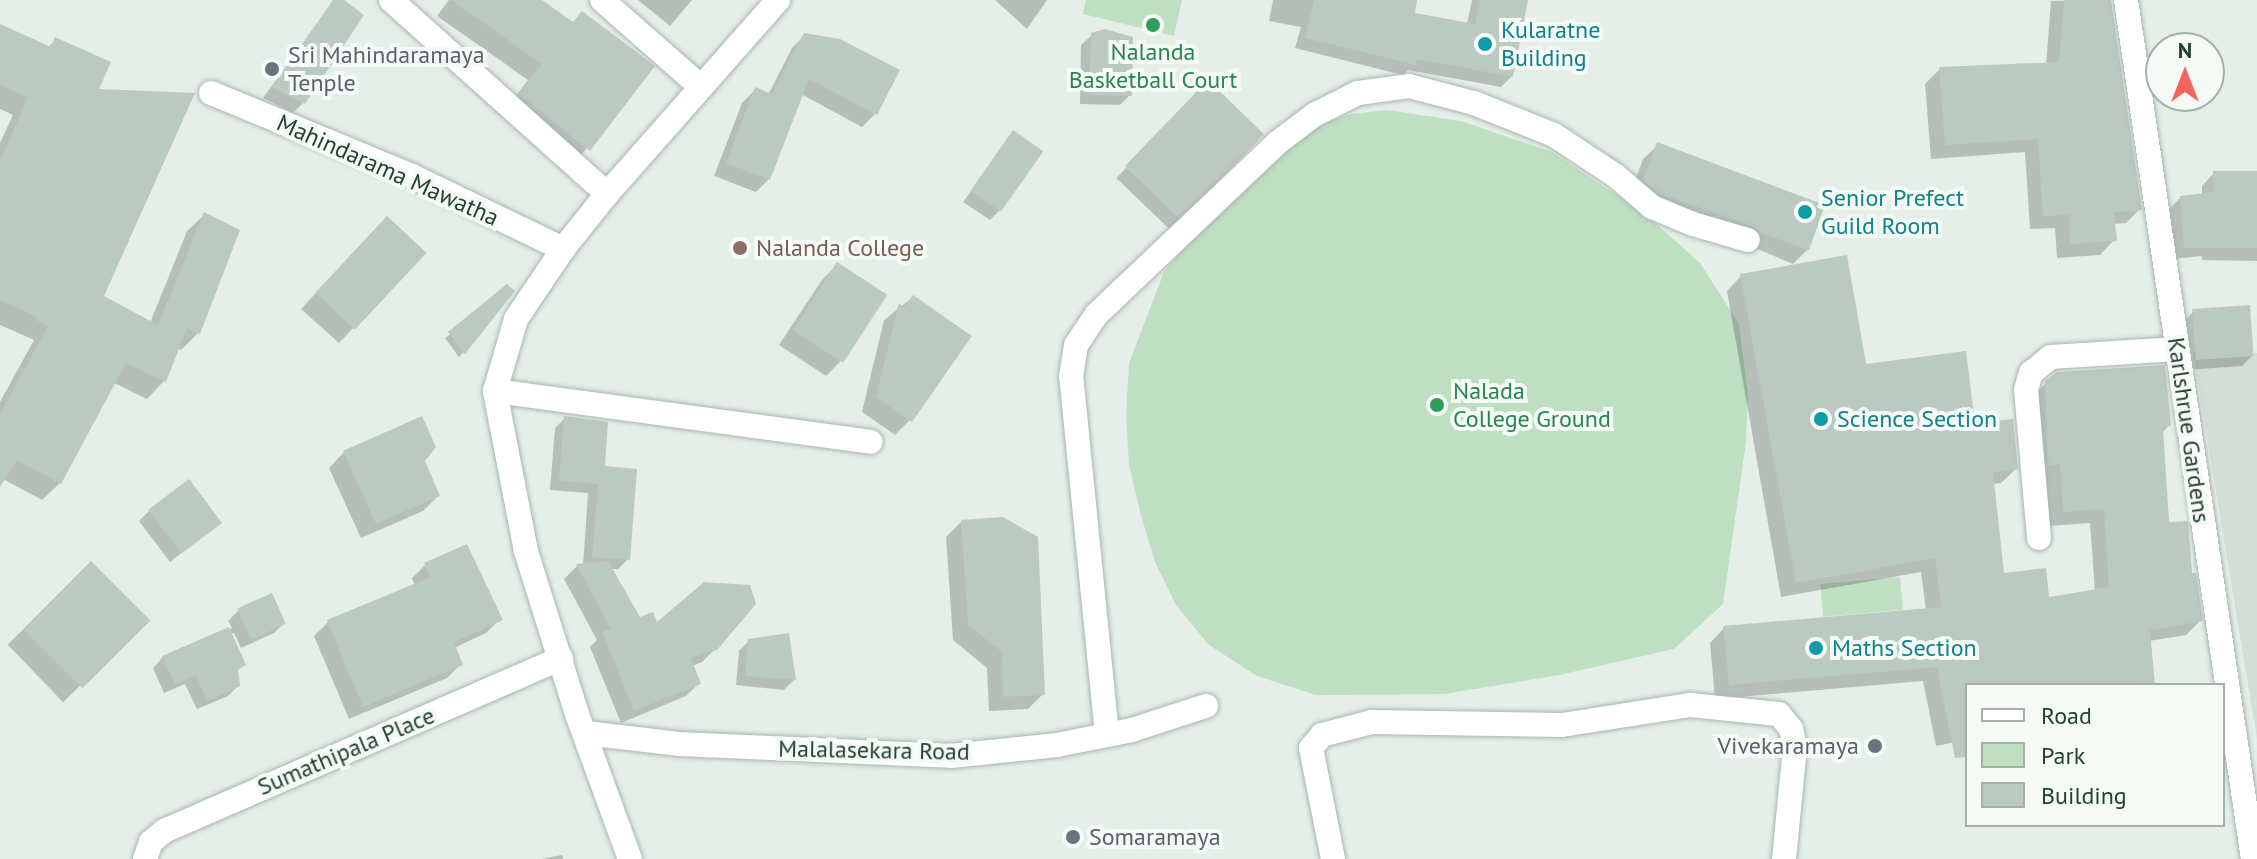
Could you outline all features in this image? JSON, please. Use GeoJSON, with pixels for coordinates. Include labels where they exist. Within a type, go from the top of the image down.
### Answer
{"type":"FeatureCollection","features":[{"type":"Feature","properties":{"kind":"street"},"geometry":{"type":"LineString","coordinates":[[391,0],[607,194]]}},
{"type":"Feature","properties":{"kind":"street"},"geometry":{"type":"LineString","coordinates":[[602,0],[701,87]]}},
{"type":"Feature","properties":{"kind":"street"},"geometry":{"type":"LineString","coordinates":[[630,859],[526,551],[495,391],[516,319],[563,249],[607,194],[778,0]]}},
{"type":"Feature","properties":{"kind":"street","name":"Karlshrue Gardens"},"geometry":{"type":"LineString","coordinates":[[2126,0],[2253,859]]}},
{"type":"Feature","properties":{"kind":"street"},"geometry":{"type":"LineString","coordinates":[[1107,735],[1071,377],[1076,345],[1096,315],[1277,143],[1314,115],[1358,93],[1409,86],[1474,103],[1554,135],[1616,176],[1652,207],[1693,224],[1748,240]]}},
{"type":"Feature","properties":{"kind":"street","name":"Mahindarama Mawatha"},"geometry":{"type":"LineString","coordinates":[[211,93],[412,176],[563,249]]}},
{"type":"Feature","properties":{"kind":"street"},"geometry":{"type":"LineString","coordinates":[[2039,538],[2026,390],[2031,373],[2051,357],[2177,349]]}},
{"type":"Feature","properties":{"kind":"street"},"geometry":{"type":"LineString","coordinates":[[495,391],[871,442]]}},
{"type":"Feature","properties":{"kind":"street","name":"Sumathipala Place"},"geometry":{"type":"LineString","coordinates":[[145,859],[151,842],[164,831],[561,658]]}},
{"type":"Feature","properties":{"kind":"street"},"geometry":{"type":"LineString","coordinates":[[1333,859],[1311,748],[1322,735],[1372,722],[1562,725],[1690,705],[1779,714],[1791,729],[1795,747],[1784,859]]}},
{"type":"Feature","properties":{"kind":"street","name":"Malalasekara Road"},"geometry":{"type":"LineString","coordinates":[[586,733],[679,744],[951,756],[1057,745],[1107,735],[1206,706]]}},
{"type":"Feature","properties":{"kind":"shaded area"},"geometry":{"type":"Polygon","coordinates":[[[2193,352],[2257,353],[2257,739],[2193,352]]]}},
{"type":"Feature","properties":{"kind":"green space","name":"Nalanda Basketball Court"},"geometry":{"type":"Polygon","coordinates":[[[1086,0],[1182,0],[1174,36],[1083,14],[1086,0]]]}},
{"type":"Feature","properties":{"kind":"green space","name":"Nalada College Ground"},"geometry":{"type":"Polygon","coordinates":[[[1387,110],[1461,121],[1552,152],[1646,215],[1700,263],[1739,324],[1748,395],[1746,442],[1723,604],[1674,649],[1559,675],[1444,694],[1316,695],[1257,676],[1209,645],[1176,605],[1155,562],[1141,515],[1129,465],[1126,415],[1129,363],[1164,272],[1210,216],[1315,126],[1351,114],[1387,110]]]}},
{"type":"Feature","properties":{"kind":"green space"},"geometry":{"type":"Polygon","coordinates":[[[1900,577],[1903,610],[1823,617],[1820,584],[1900,577]]]}},
{"type":"Feature","properties":{"kind":"building"},"geometry":{"type":"Polygon","coordinates":[[[333,0],[344,0],[364,15],[305,104],[272,87],[333,0]]]}},
{"type":"Feature","properties":{"kind":"building"},"geometry":{"type":"Polygon","coordinates":[[[451,0],[542,0],[573,22],[582,11],[655,66],[590,151],[518,94],[542,64],[451,0]]]}},
{"type":"Feature","properties":{"kind":"building"},"geometry":{"type":"Polygon","coordinates":[[[1314,0],[1417,0],[1415,13],[1475,24],[1480,0],[1528,0],[1513,77],[1417,59],[1416,65],[1305,38],[1314,0]]]}},
{"type":"Feature","properties":{"kind":"building"},"geometry":{"type":"Polygon","coordinates":[[[2064,0],[2111,0],[2142,210],[2114,212],[2117,241],[2070,244],[2069,215],[2043,216],[2038,139],[1945,145],[1939,67],[2059,62],[2064,0]]]}},
{"type":"Feature","properties":{"kind":"building"},"geometry":{"type":"Polygon","coordinates":[[[0,24],[51,47],[55,37],[111,62],[99,89],[195,93],[104,296],[158,325],[204,212],[240,230],[200,334],[187,328],[166,382],[126,363],[61,484],[17,460],[0,487],[0,414],[48,326],[36,320],[38,317],[0,300],[0,161],[28,97],[0,85],[0,24]]]}},
{"type":"Feature","properties":{"kind":"building"},"geometry":{"type":"Polygon","coordinates":[[[1105,29],[1133,37],[1132,96],[1089,95],[1091,33],[1105,29]]]}},
{"type":"Feature","properties":{"kind":"building"},"geometry":{"type":"Polygon","coordinates":[[[804,33],[840,39],[900,70],[877,115],[809,79],[770,180],[726,163],[755,87],[772,94],[804,33]]]}},
{"type":"Feature","properties":{"kind":"building"},"geometry":{"type":"Polygon","coordinates":[[[1208,80],[1264,134],[1181,221],[1125,166],[1208,80]]]}},
{"type":"Feature","properties":{"kind":"building"},"geometry":{"type":"Polygon","coordinates":[[[1013,130],[1043,151],[1001,212],[971,191],[1013,130]]]}},
{"type":"Feature","properties":{"kind":"building"},"geometry":{"type":"Polygon","coordinates":[[[1657,142],[1825,205],[1809,250],[1761,233],[1752,226],[1660,194],[1643,180],[1657,142]]]}},
{"type":"Feature","properties":{"kind":"building"},"geometry":{"type":"Polygon","coordinates":[[[2213,171],[2257,171],[2257,248],[2184,248],[2180,196],[2213,192],[2213,171]]]}},
{"type":"Feature","properties":{"kind":"building"},"geometry":{"type":"Polygon","coordinates":[[[387,216],[426,253],[355,330],[315,293],[387,216]]]}},
{"type":"Feature","properties":{"kind":"building"},"geometry":{"type":"Polygon","coordinates":[[[1847,255],[1866,364],[1966,351],[1975,423],[2013,419],[2018,469],[1993,472],[2004,573],[2046,568],[2049,597],[2109,587],[2104,509],[2063,512],[2060,464],[2048,466],[2045,381],[2057,372],[2165,365],[2171,426],[2163,427],[2169,522],[2188,521],[2192,573],[2196,573],[2203,621],[2150,630],[2155,683],[1965,683],[1965,757],[1955,758],[1937,667],[1729,685],[1723,626],[1941,607],[1935,558],[1796,583],[1740,274],[1847,255]]]}},
{"type":"Feature","properties":{"kind":"building"},"geometry":{"type":"Polygon","coordinates":[[[837,262],[887,295],[843,363],[793,330],[837,262]]]}},
{"type":"Feature","properties":{"kind":"building"},"geometry":{"type":"Polygon","coordinates":[[[507,284],[515,291],[465,354],[448,332],[507,284]]]}},
{"type":"Feature","properties":{"kind":"building"},"geometry":{"type":"Polygon","coordinates":[[[913,295],[972,336],[912,422],[876,397],[899,303],[904,307],[913,295]]]}},
{"type":"Feature","properties":{"kind":"building"},"geometry":{"type":"Polygon","coordinates":[[[2250,305],[2254,356],[2196,360],[2192,309],[2250,305]]]}},
{"type":"Feature","properties":{"kind":"building"},"geometry":{"type":"Polygon","coordinates":[[[422,416],[436,447],[425,461],[440,496],[376,524],[343,451],[422,416]]]}},
{"type":"Feature","properties":{"kind":"building"},"geometry":{"type":"Polygon","coordinates":[[[564,416],[608,422],[605,466],[637,469],[630,560],[592,557],[598,484],[559,481],[564,416]]]}},
{"type":"Feature","properties":{"kind":"building"},"geometry":{"type":"Polygon","coordinates":[[[189,479],[222,523],[181,554],[148,510],[189,479]]]}},
{"type":"Feature","properties":{"kind":"building"},"geometry":{"type":"Polygon","coordinates":[[[1003,517],[1038,537],[1045,695],[1003,697],[1002,652],[968,625],[961,520],[1003,517]]]}},
{"type":"Feature","properties":{"kind":"building"},"geometry":{"type":"Polygon","coordinates":[[[467,544],[503,620],[454,642],[463,665],[363,707],[327,620],[431,577],[424,563],[467,544]]]}},
{"type":"Feature","properties":{"kind":"building"},"geometry":{"type":"Polygon","coordinates":[[[91,561],[150,620],[83,688],[23,629],[91,561]]]}},
{"type":"Feature","properties":{"kind":"building"},"geometry":{"type":"Polygon","coordinates":[[[608,561],[640,617],[653,612],[657,622],[704,582],[750,585],[756,604],[717,650],[691,658],[701,684],[634,711],[602,632],[611,629],[576,564],[608,561]]]}},
{"type":"Feature","properties":{"kind":"building"},"geometry":{"type":"Polygon","coordinates":[[[272,593],[286,624],[251,640],[237,608],[272,593]]]}},
{"type":"Feature","properties":{"kind":"building"},"geometry":{"type":"Polygon","coordinates":[[[229,627],[246,665],[238,669],[240,686],[207,701],[196,675],[175,684],[162,656],[229,627]]]}},
{"type":"Feature","properties":{"kind":"building"},"geometry":{"type":"Polygon","coordinates":[[[789,633],[796,680],[745,676],[748,639],[789,633]]]}},
{"type":"Feature","properties":{"kind":"place","name":"Nalanda Basketball Court"},"geometry":{"type":"Point","coordinates":[1153,25]}},
{"type":"Feature","properties":{"kind":"place","name":"Kularatne Building"},"geometry":{"type":"Point","coordinates":[1485,44]}},
{"type":"Feature","properties":{"kind":"place","name":"Sri Mahindaramaya Tenple"},"geometry":{"type":"Point","coordinates":[272,69]}},
{"type":"Feature","properties":{"kind":"place","name":"Senior Prefect Guild Room"},"geometry":{"type":"Point","coordinates":[1805,212]}},
{"type":"Feature","properties":{"kind":"place","name":"Nalanda College"},"geometry":{"type":"Point","coordinates":[740,248]}},
{"type":"Feature","properties":{"kind":"place","name":"Nalada College Ground"},"geometry":{"type":"Point","coordinates":[1437,405]}},
{"type":"Feature","properties":{"kind":"place","name":"Science Section"},"geometry":{"type":"Point","coordinates":[1821,419]}},
{"type":"Feature","properties":{"kind":"place","name":"Maths Section"},"geometry":{"type":"Point","coordinates":[1816,648]}},
{"type":"Feature","properties":{"kind":"place","name":"Vivekaramaya"},"geometry":{"type":"Point","coordinates":[1875,746]}},
{"type":"Feature","properties":{"kind":"place","name":"Somaramaya"},"geometry":{"type":"Point","coordinates":[1073,837]}}]}
